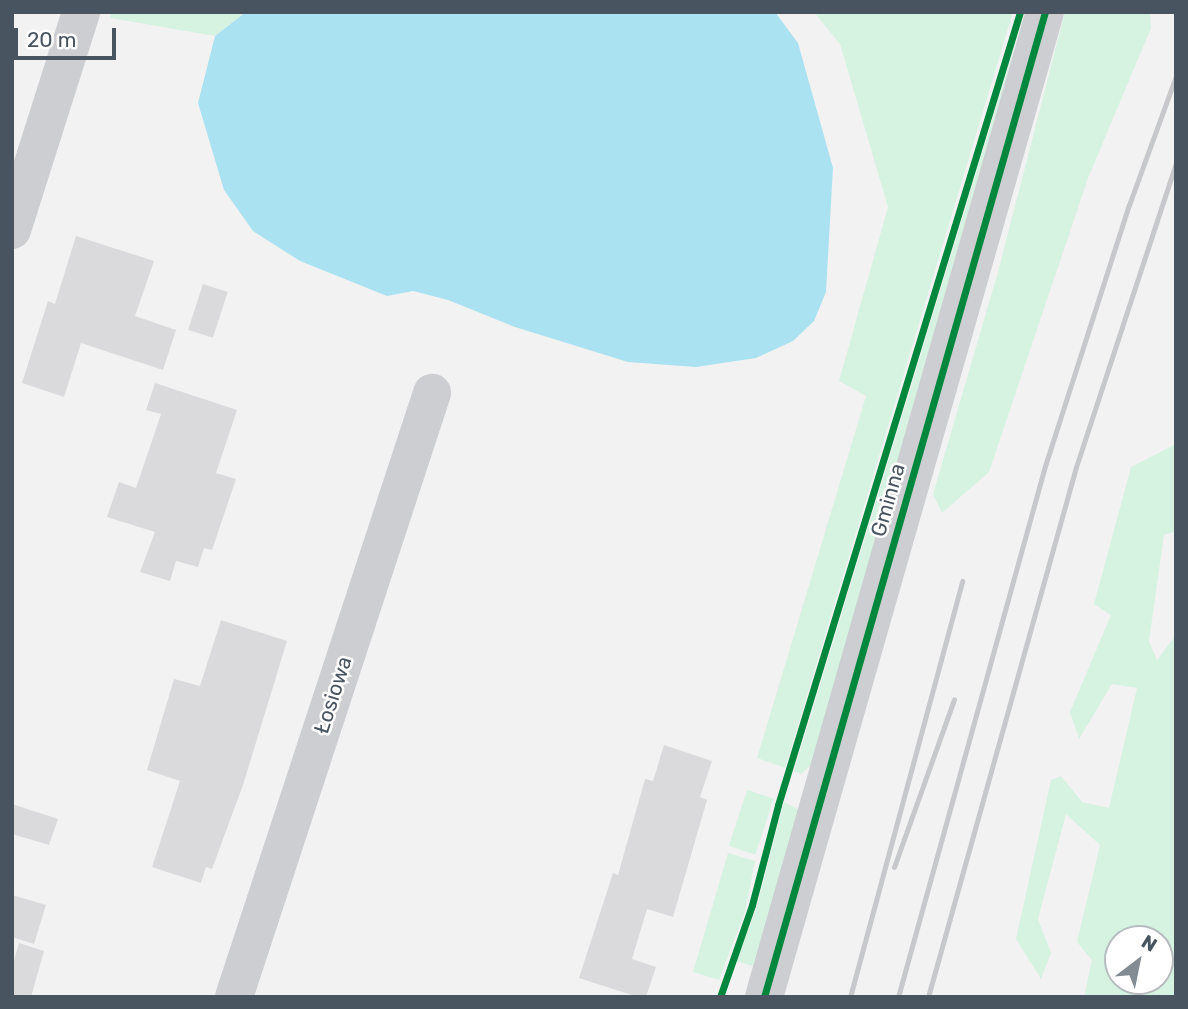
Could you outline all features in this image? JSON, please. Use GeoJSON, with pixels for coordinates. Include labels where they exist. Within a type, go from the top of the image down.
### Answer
{"type":"FeatureCollection","features":[{"type":"Feature","properties":{"kind":"street"},"geometry":{"type":"LineString","coordinates":[[12,230],[81,12]]}},
{"type":"Feature","properties":{"kind":"street","name":"Gminna"},"geometry":{"type":"LineString","coordinates":[[764,997],[1045,12]]}},
{"type":"Feature","properties":{"kind":"street","name":"Łosiowa"},"geometry":{"type":"LineString","coordinates":[[234,997],[432,393]]}},
{"type":"Feature","properties":{"kind":"green space"},"geometry":{"type":"Polygon","coordinates":[[[112,12],[246,12],[215,36],[110,18],[112,12]]]}},
{"type":"Feature","properties":{"kind":"green space"},"geometry":{"type":"Polygon","coordinates":[[[814,12],[1013,12],[785,768],[757,758],[866,396],[839,381],[888,207],[840,44],[814,12]]]}},
{"type":"Feature","properties":{"kind":"green space"},"geometry":{"type":"Polygon","coordinates":[[[1025,12],[812,764],[801,774],[794,771],[1025,12]]]}},
{"type":"Feature","properties":{"kind":"green space"},"geometry":{"type":"Polygon","coordinates":[[[1065,12],[1150,12],[1151,28],[1088,178],[989,472],[942,513],[933,494],[998,272],[1065,12]]]}},
{"type":"Feature","properties":{"kind":"green space"},"geometry":{"type":"Polygon","coordinates":[[[1176,444],[1176,531],[1164,535],[1149,641],[1157,660],[1176,635],[1176,997],[1084,997],[1092,960],[1077,942],[1100,845],[1066,814],[1038,919],[1051,953],[1041,979],[1016,939],[1051,780],[1061,776],[1082,802],[1109,808],[1137,688],[1112,684],[1079,739],[1070,712],[1111,615],[1094,604],[1131,467],[1176,444]]]}},
{"type":"Feature","properties":{"kind":"green space"},"geometry":{"type":"Polygon","coordinates":[[[747,790],[774,799],[755,855],[729,846],[747,790]]]}},
{"type":"Feature","properties":{"kind":"green space"},"geometry":{"type":"Polygon","coordinates":[[[784,802],[799,810],[753,966],[736,961],[756,910],[784,802]]]}},
{"type":"Feature","properties":{"kind":"green space"},"geometry":{"type":"Polygon","coordinates":[[[728,853],[755,861],[745,912],[719,980],[693,972],[728,853]]]}},
{"type":"Feature","properties":{"kind":"water"},"geometry":{"type":"Polygon","coordinates":[[[246,12],[775,12],[798,43],[833,168],[826,292],[814,321],[793,341],[756,358],[696,367],[628,362],[515,327],[448,300],[413,291],[387,296],[300,261],[253,231],[224,190],[198,103],[215,36],[246,12]]]}},
{"type":"Feature","properties":{"kind":"building"},"geometry":{"type":"Polygon","coordinates":[[[76,236],[154,261],[135,316],[176,330],[163,370],[81,343],[64,397],[22,383],[48,301],[55,304],[76,236]]]}},
{"type":"Feature","properties":{"kind":"building"},"geometry":{"type":"Polygon","coordinates":[[[203,284],[228,292],[213,338],[188,330],[203,284]]]}},
{"type":"Feature","properties":{"kind":"building"},"geometry":{"type":"Polygon","coordinates":[[[155,383],[237,410],[216,473],[236,479],[212,550],[204,548],[198,567],[176,561],[170,581],[140,572],[155,532],[107,517],[119,482],[136,488],[161,414],[146,410],[155,383]]]}},
{"type":"Feature","properties":{"kind":"building"},"geometry":{"type":"Polygon","coordinates":[[[221,620],[287,641],[243,785],[212,869],[206,867],[201,883],[152,867],[180,781],[147,770],[174,679],[200,686],[221,620]]]}},
{"type":"Feature","properties":{"kind":"building"},"geometry":{"type":"Polygon","coordinates":[[[664,745],[712,761],[700,797],[707,800],[673,917],[647,909],[632,959],[656,967],[646,997],[638,997],[579,978],[613,873],[618,875],[645,779],[653,781],[664,745]]]}},
{"type":"Feature","properties":{"kind":"building"},"geometry":{"type":"Polygon","coordinates":[[[12,804],[58,819],[49,845],[12,834],[12,804]]]}},
{"type":"Feature","properties":{"kind":"building"},"geometry":{"type":"Polygon","coordinates":[[[12,895],[46,905],[34,944],[12,937],[12,895]]]}},
{"type":"Feature","properties":{"kind":"building"},"geometry":{"type":"Polygon","coordinates":[[[19,943],[44,951],[31,997],[12,997],[12,967],[19,943]]]}},
{"type":"Feature","properties":{"kind":"railway"},"geometry":{"type":"LineString","coordinates":[[898,997],[1045,466],[1129,205],[1176,76]]}},
{"type":"Feature","properties":{"kind":"railway"},"geometry":{"type":"LineString","coordinates":[[928,997],[1076,467],[1176,163]]}},
{"type":"Feature","properties":{"kind":"railway"},"geometry":{"type":"LineString","coordinates":[[850,997],[962,581]]}},
{"type":"Feature","properties":{"kind":"railway"},"geometry":{"type":"LineString","coordinates":[[894,867],[954,699]]}},
{"type":"Feature","properties":{"kind":"cycle path"},"geometry":{"type":"LineString","coordinates":[[720,997],[752,905],[778,805],[1020,12]]}},
{"type":"Feature","properties":{"kind":"cycle path"},"geometry":{"type":"LineString","coordinates":[[764,997],[1045,12]]}}]}
